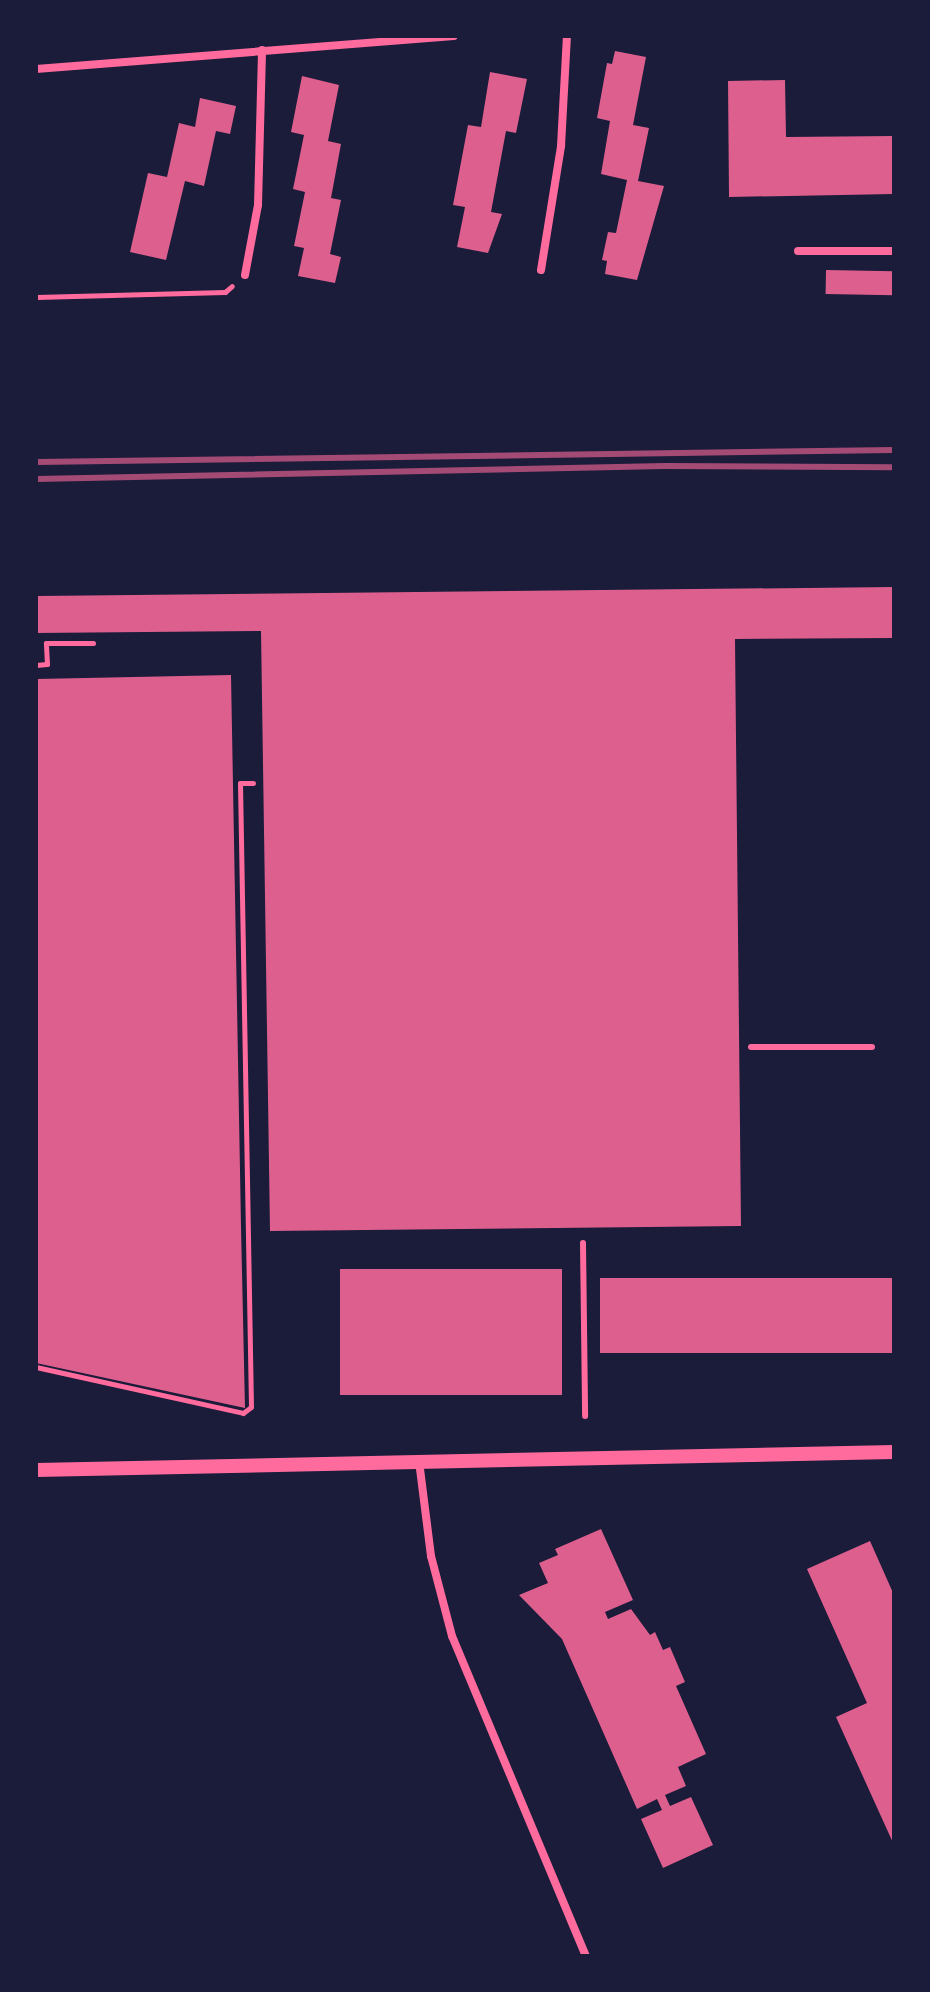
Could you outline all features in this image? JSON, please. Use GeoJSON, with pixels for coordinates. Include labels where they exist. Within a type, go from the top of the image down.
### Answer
{"type":"FeatureCollection","features":[{"type":"Feature","properties":{"kind":"street"},"geometry":{"type":"LineString","coordinates":[[36,69],[454,36]]}},
{"type":"Feature","properties":{"kind":"street"},"geometry":{"type":"LineString","coordinates":[[541,270],[561,146],[567,36]]}},
{"type":"Feature","properties":{"kind":"street"},"geometry":{"type":"LineString","coordinates":[[245,275],[258,205],[262,50]]}},
{"type":"Feature","properties":{"kind":"street"},"geometry":{"type":"LineString","coordinates":[[798,251],[894,251]]}},
{"type":"Feature","properties":{"kind":"street"},"geometry":{"type":"LineString","coordinates":[[36,1470],[894,1452]]}},
{"type":"Feature","properties":{"kind":"street"},"geometry":{"type":"LineString","coordinates":[[419,1461],[431,1556],[452,1636],[586,1956]]}},
{"type":"Feature","properties":{"kind":"lane"},"geometry":{"type":"LineString","coordinates":[[751,1047],[872,1047]]}},
{"type":"Feature","properties":{"kind":"lane"},"geometry":{"type":"LineString","coordinates":[[583,1243],[585,1416]]}},
{"type":"Feature","properties":{"kind":"path"},"geometry":{"type":"LineString","coordinates":[[36,297],[225,292],[245,275]]}},
{"type":"Feature","properties":{"kind":"path"},"geometry":{"type":"LineString","coordinates":[[36,665],[47,664],[46,643],[93,643]]}},
{"type":"Feature","properties":{"kind":"path"},"geometry":{"type":"LineString","coordinates":[[36,1367],[243,1413],[251,1407],[240,783],[253,783]]}},
{"type":"Feature","properties":{"kind":"building"},"geometry":{"type":"Polygon","coordinates":[[[615,51],[646,57],[633,125],[649,128],[638,181],[664,186],[637,280],[605,274],[607,261],[602,260],[608,232],[616,233],[627,180],[601,174],[610,121],[597,118],[607,63],[612,64],[615,51]]]}},
{"type":"Feature","properties":{"kind":"building"},"geometry":{"type":"Polygon","coordinates":[[[490,72],[527,79],[516,133],[506,131],[491,212],[502,214],[488,253],[457,247],[465,207],[453,205],[468,125],[481,127],[490,72]]]}},
{"type":"Feature","properties":{"kind":"building"},"geometry":{"type":"Polygon","coordinates":[[[302,76],[339,85],[328,141],[341,144],[331,198],[341,200],[330,254],[341,257],[335,283],[298,276],[304,248],[294,246],[305,192],[293,189],[304,135],[291,132],[302,76]]]}},
{"type":"Feature","properties":{"kind":"building"},"geometry":{"type":"Polygon","coordinates":[[[785,80],[786,137],[894,136],[894,194],[729,197],[728,81],[785,80]]]}},
{"type":"Feature","properties":{"kind":"building"},"geometry":{"type":"Polygon","coordinates":[[[200,98],[236,106],[230,134],[216,131],[204,186],[185,181],[166,260],[130,252],[148,173],[167,177],[179,123],[195,127],[200,98]]]}},
{"type":"Feature","properties":{"kind":"building"},"geometry":{"type":"Polygon","coordinates":[[[826,270],[894,271],[894,295],[826,294],[826,270]]]}},
{"type":"Feature","properties":{"kind":"building"},"geometry":{"type":"Polygon","coordinates":[[[894,587],[894,638],[735,639],[741,1226],[270,1231],[261,631],[36,633],[36,596],[894,587]]]}},
{"type":"Feature","properties":{"kind":"building"},"geometry":{"type":"Polygon","coordinates":[[[231,675],[245,1408],[36,1363],[36,679],[231,675]]]}},
{"type":"Feature","properties":{"kind":"building"},"geometry":{"type":"Polygon","coordinates":[[[340,1269],[562,1269],[562,1395],[340,1395],[340,1269]]]}},
{"type":"Feature","properties":{"kind":"building"},"geometry":{"type":"Polygon","coordinates":[[[600,1278],[894,1278],[894,1353],[600,1353],[600,1278]]]}},
{"type":"Feature","properties":{"kind":"building"},"geometry":{"type":"Polygon","coordinates":[[[601,1529],[633,1600],[605,1612],[608,1619],[631,1609],[650,1635],[655,1632],[663,1650],[670,1647],[685,1682],[676,1686],[706,1754],[678,1767],[686,1786],[665,1795],[670,1806],[691,1797],[713,1845],[663,1868],[641,1819],[662,1810],[657,1799],[637,1809],[562,1639],[519,1595],[548,1583],[539,1563],[558,1555],[555,1549],[601,1529]]]}},
{"type":"Feature","properties":{"kind":"building"},"geometry":{"type":"Polygon","coordinates":[[[870,1541],[894,1595],[894,1845],[836,1717],[867,1703],[807,1569],[870,1541]]]}},
{"type":"Feature","properties":{"kind":"railway"},"geometry":{"type":"LineString","coordinates":[[36,462],[894,450]]}},
{"type":"Feature","properties":{"kind":"railway"},"geometry":{"type":"LineString","coordinates":[[36,479],[665,466],[894,467]]}}]}
